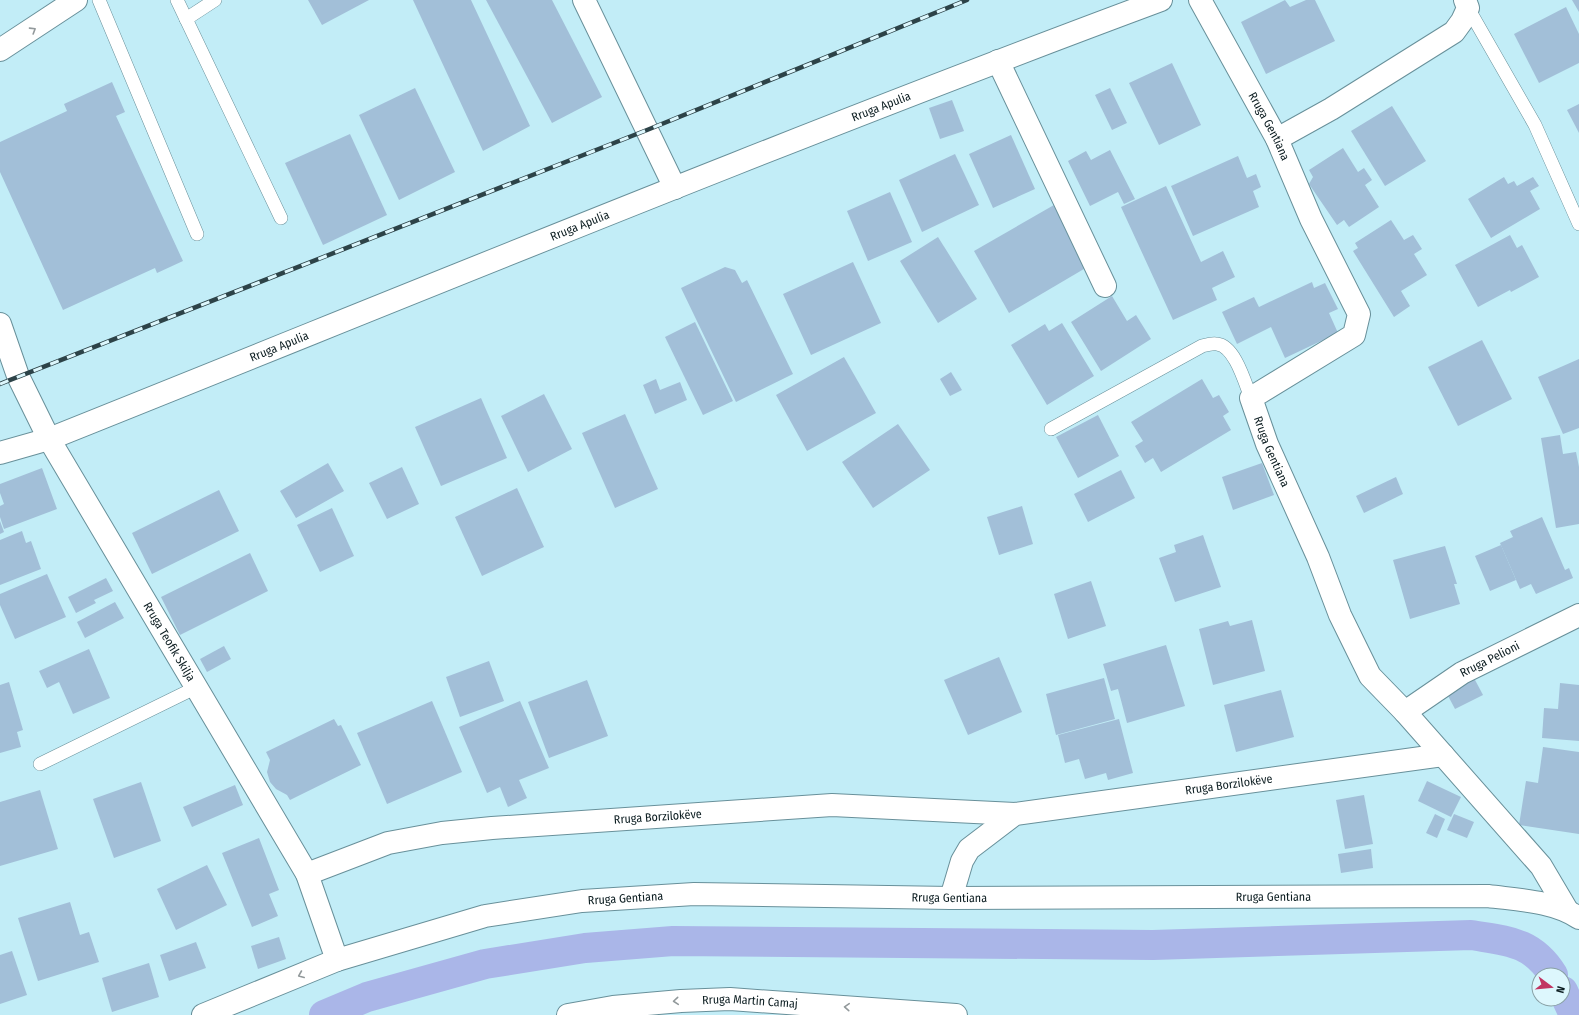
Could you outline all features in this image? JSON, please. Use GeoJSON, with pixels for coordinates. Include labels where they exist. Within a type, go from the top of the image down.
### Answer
{"type":"FeatureCollection","features":[{"type":"Feature","properties":{"kind":"main road"},"geometry":{"type":"LineString","coordinates":[[0,50],[76,0]]}},
{"type":"Feature","properties":{"kind":"main road"},"geometry":{"type":"LineString","coordinates":[[584,0],[676,188]]}},
{"type":"Feature","properties":{"kind":"main road","name":"Rruga Apulia"},"geometry":{"type":"LineString","coordinates":[[0,453],[49,439],[676,188],[998,61],[1161,0]]}},
{"type":"Feature","properties":{"kind":"main road","name":"Rruga Gentiana"},"geometry":{"type":"LineString","coordinates":[[1200,0],[1277,139],[1311,219],[1359,314],[1354,335],[1251,398],[1267,444],[1318,558],[1340,615],[1370,676],[1405,712],[1541,866],[1573,914]]}},
{"type":"Feature","properties":{"kind":"main road"},"geometry":{"type":"LineString","coordinates":[[1277,139],[1331,109],[1454,32],[1466,4]]}},
{"type":"Feature","properties":{"kind":"main road"},"geometry":{"type":"LineString","coordinates":[[998,61],[1105,286]]}},
{"type":"Feature","properties":{"kind":"main road","name":"Rruga Teofik Skilja"},"geometry":{"type":"LineString","coordinates":[[0,324],[18,376],[49,439],[307,874],[337,960]]}},
{"type":"Feature","properties":{"kind":"main road","name":"Rruga Pelioni"},"geometry":{"type":"LineString","coordinates":[[1405,712],[1462,673],[1579,615]]}},
{"type":"Feature","properties":{"kind":"main road","name":"Rruga Borzilokëve"},"geometry":{"type":"LineString","coordinates":[[307,874],[388,843],[442,833],[492,828],[832,806],[1015,814],[1443,755]]}},
{"type":"Feature","properties":{"kind":"main road"},"geometry":{"type":"LineString","coordinates":[[951,898],[962,862],[970,849],[1015,814]]}},
{"type":"Feature","properties":{"kind":"main road","name":"Rruga Gentiana"},"geometry":{"type":"LineString","coordinates":[[203,1015],[337,960],[485,916],[582,901],[694,894],[951,898],[1488,896],[1525,901],[1573,914]]}},
{"type":"Feature","properties":{"kind":"main road","name":"Rruga Martin Camaj"},"geometry":{"type":"LineString","coordinates":[[568,1015],[666,1002],[730,999],[956,1015]]}},
{"type":"Feature","properties":{"kind":"lane"},"geometry":{"type":"LineString","coordinates":[[100,0],[197,234]]}},
{"type":"Feature","properties":{"kind":"lane"},"geometry":{"type":"LineString","coordinates":[[177,0],[281,218]]}},
{"type":"Feature","properties":{"kind":"lane"},"geometry":{"type":"LineString","coordinates":[[186,20],[215,0]]}},
{"type":"Feature","properties":{"kind":"lane"},"geometry":{"type":"LineString","coordinates":[[1466,4],[1535,125],[1579,224]]}},
{"type":"Feature","properties":{"kind":"lane"},"geometry":{"type":"LineString","coordinates":[[1051,428],[1202,346],[1218,344],[1227,348],[1235,358],[1251,398]]}},
{"type":"Feature","properties":{"kind":"lane"},"geometry":{"type":"LineString","coordinates":[[40,764],[197,687]]}},
{"type":"Feature","properties":{"kind":"building"},"geometry":{"type":"Polygon","coordinates":[[[308,0],[369,0],[322,25],[308,0]]]}},
{"type":"Feature","properties":{"kind":"building"},"geometry":{"type":"Polygon","coordinates":[[[413,0],[471,0],[530,126],[483,151],[413,0]]]}},
{"type":"Feature","properties":{"kind":"building"},"geometry":{"type":"Polygon","coordinates":[[[486,0],[552,0],[602,97],[552,123],[486,0]]]}},
{"type":"Feature","properties":{"kind":"building"},"geometry":{"type":"Polygon","coordinates":[[[1285,0],[1290,7],[1306,0],[1315,0],[1335,41],[1266,74],[1241,22],[1285,0]]]}},
{"type":"Feature","properties":{"kind":"building"},"geometry":{"type":"Polygon","coordinates":[[[1572,0],[1579,0],[1579,12],[1572,0]]]}},
{"type":"Feature","properties":{"kind":"building"},"geometry":{"type":"Polygon","coordinates":[[[1566,7],[1579,34],[1579,63],[1539,83],[1514,34],[1566,7]]]}},
{"type":"Feature","properties":{"kind":"building"},"geometry":{"type":"Polygon","coordinates":[[[1172,63],[1201,125],[1159,145],[1129,83],[1172,63]]]}},
{"type":"Feature","properties":{"kind":"building"},"geometry":{"type":"Polygon","coordinates":[[[112,82],[125,112],[116,116],[183,261],[157,273],[155,268],[63,310],[0,172],[0,142],[67,111],[64,104],[112,82]]]}},
{"type":"Feature","properties":{"kind":"building"},"geometry":{"type":"Polygon","coordinates":[[[415,88],[455,172],[399,200],[359,115],[415,88]]]}},
{"type":"Feature","properties":{"kind":"building"},"geometry":{"type":"Polygon","coordinates":[[[1110,88],[1127,123],[1112,130],[1095,95],[1110,88]]]}},
{"type":"Feature","properties":{"kind":"building"},"geometry":{"type":"Polygon","coordinates":[[[952,100],[964,131],[940,139],[929,108],[952,100]]]}},
{"type":"Feature","properties":{"kind":"building"},"geometry":{"type":"Polygon","coordinates":[[[1579,104],[1579,133],[1567,110],[1579,104]]]}},
{"type":"Feature","properties":{"kind":"building"},"geometry":{"type":"Polygon","coordinates":[[[1392,106],[1426,161],[1385,186],[1351,131],[1392,106]]]}},
{"type":"Feature","properties":{"kind":"building"},"geometry":{"type":"Polygon","coordinates":[[[350,134],[387,215],[323,245],[285,163],[350,134]]]}},
{"type":"Feature","properties":{"kind":"building"},"geometry":{"type":"Polygon","coordinates":[[[1011,135],[1035,189],[993,208],[969,154],[1011,135]]]}},
{"type":"Feature","properties":{"kind":"building"},"geometry":{"type":"Polygon","coordinates":[[[1343,148],[1358,172],[1364,168],[1372,180],[1365,185],[1379,207],[1349,227],[1344,220],[1337,225],[1309,184],[1313,177],[1309,170],[1343,148]]]}},
{"type":"Feature","properties":{"kind":"building"},"geometry":{"type":"Polygon","coordinates":[[[1110,150],[1135,199],[1124,204],[1118,192],[1090,206],[1068,161],[1086,151],[1091,160],[1110,150]]]}},
{"type":"Feature","properties":{"kind":"building"},"geometry":{"type":"Polygon","coordinates":[[[955,154],[979,205],[922,232],[899,180],[955,154]]]}},
{"type":"Feature","properties":{"kind":"building"},"geometry":{"type":"Polygon","coordinates":[[[1238,156],[1247,178],[1256,174],[1261,187],[1253,191],[1259,207],[1193,236],[1171,186],[1238,156]]]}},
{"type":"Feature","properties":{"kind":"building"},"geometry":{"type":"Polygon","coordinates":[[[1504,177],[1508,184],[1514,181],[1517,186],[1533,177],[1539,186],[1530,191],[1540,209],[1491,238],[1468,199],[1504,177]]]}},
{"type":"Feature","properties":{"kind":"building"},"geometry":{"type":"Polygon","coordinates":[[[1166,186],[1201,262],[1223,251],[1235,277],[1212,288],[1217,300],[1173,320],[1121,207],[1166,186]]]}},
{"type":"Feature","properties":{"kind":"building"},"geometry":{"type":"Polygon","coordinates":[[[890,192],[912,242],[868,261],[847,211],[890,192]]]}},
{"type":"Feature","properties":{"kind":"building"},"geometry":{"type":"Polygon","coordinates":[[[1054,205],[1089,266],[1009,313],[974,251],[1054,205]]]}},
{"type":"Feature","properties":{"kind":"building"},"geometry":{"type":"Polygon","coordinates":[[[1391,220],[1404,240],[1413,235],[1422,249],[1414,254],[1427,275],[1401,291],[1410,306],[1394,317],[1353,251],[1358,248],[1355,243],[1391,220]]]}},
{"type":"Feature","properties":{"kind":"building"},"geometry":{"type":"Polygon","coordinates":[[[1510,235],[1517,248],[1522,245],[1539,277],[1478,307],[1455,265],[1510,235]]]}},
{"type":"Feature","properties":{"kind":"building"},"geometry":{"type":"Polygon","coordinates":[[[938,237],[977,299],[938,323],[900,261],[938,237]]]}},
{"type":"Feature","properties":{"kind":"building"},"geometry":{"type":"Polygon","coordinates":[[[853,262],[881,323],[811,355],[783,294],[853,262]]]}},
{"type":"Feature","properties":{"kind":"building"},"geometry":{"type":"Polygon","coordinates":[[[725,267],[735,270],[742,283],[747,280],[793,374],[736,402],[681,288],[725,267]]]}},
{"type":"Feature","properties":{"kind":"building"},"geometry":{"type":"Polygon","coordinates":[[[1312,282],[1314,288],[1325,283],[1338,309],[1329,313],[1338,333],[1285,358],[1271,327],[1237,344],[1222,312],[1254,297],[1259,307],[1312,282]]]}},
{"type":"Feature","properties":{"kind":"building"},"geometry":{"type":"Polygon","coordinates":[[[1112,296],[1127,321],[1136,315],[1151,339],[1101,371],[1071,322],[1112,296]]]}},
{"type":"Feature","properties":{"kind":"building"},"geometry":{"type":"Polygon","coordinates":[[[695,322],[733,401],[703,415],[665,337],[695,322]]]}},
{"type":"Feature","properties":{"kind":"building"},"geometry":{"type":"Polygon","coordinates":[[[1062,323],[1094,376],[1047,405],[1011,345],[1045,324],[1049,331],[1062,323]]]}},
{"type":"Feature","properties":{"kind":"building"},"geometry":{"type":"Polygon","coordinates":[[[1482,340],[1512,399],[1458,426],[1428,367],[1482,340]]]}},
{"type":"Feature","properties":{"kind":"building"},"geometry":{"type":"Polygon","coordinates":[[[844,357],[876,413],[807,451],[776,395],[844,357]]]}},
{"type":"Feature","properties":{"kind":"building"},"geometry":{"type":"Polygon","coordinates":[[[1579,359],[1579,428],[1563,434],[1538,377],[1579,359]]]}},
{"type":"Feature","properties":{"kind":"building"},"geometry":{"type":"Polygon","coordinates":[[[951,372],[962,390],[950,396],[940,379],[951,372]]]}},
{"type":"Feature","properties":{"kind":"building"},"geometry":{"type":"Polygon","coordinates":[[[656,379],[660,390],[680,382],[687,400],[655,414],[643,385],[656,379]]]}},
{"type":"Feature","properties":{"kind":"building"},"geometry":{"type":"Polygon","coordinates":[[[1202,379],[1213,398],[1219,395],[1229,412],[1223,416],[1231,430],[1161,472],[1153,458],[1145,463],[1135,446],[1143,441],[1131,422],[1202,379]]]}},
{"type":"Feature","properties":{"kind":"building"},"geometry":{"type":"Polygon","coordinates":[[[544,394],[572,449],[528,472],[501,416],[544,394]]]}},
{"type":"Feature","properties":{"kind":"building"},"geometry":{"type":"Polygon","coordinates":[[[481,398],[507,458],[441,486],[415,427],[481,398]]]}},
{"type":"Feature","properties":{"kind":"building"},"geometry":{"type":"Polygon","coordinates":[[[625,414],[658,489],[615,508],[582,433],[625,414]]]}},
{"type":"Feature","properties":{"kind":"building"},"geometry":{"type":"Polygon","coordinates":[[[1098,415],[1119,456],[1078,478],[1056,437],[1098,415]]]}},
{"type":"Feature","properties":{"kind":"building"},"geometry":{"type":"Polygon","coordinates":[[[898,424],[930,470],[873,508],[842,462],[898,424]]]}},
{"type":"Feature","properties":{"kind":"building"},"geometry":{"type":"Polygon","coordinates":[[[1560,435],[1563,454],[1576,452],[1579,467],[1579,524],[1556,528],[1541,438],[1560,435]]]}},
{"type":"Feature","properties":{"kind":"building"},"geometry":{"type":"Polygon","coordinates":[[[328,463],[344,491],[296,518],[280,491],[328,463]]]}},
{"type":"Feature","properties":{"kind":"building"},"geometry":{"type":"Polygon","coordinates":[[[1262,463],[1274,495],[1233,510],[1222,477],[1262,463]]]}},
{"type":"Feature","properties":{"kind":"building"},"geometry":{"type":"Polygon","coordinates":[[[402,467],[419,504],[387,519],[369,483],[402,467]]]}},
{"type":"Feature","properties":{"kind":"building"},"geometry":{"type":"Polygon","coordinates":[[[42,468],[57,509],[4,529],[0,517],[0,506],[4,504],[0,493],[0,484],[42,468]]]}},
{"type":"Feature","properties":{"kind":"building"},"geometry":{"type":"Polygon","coordinates":[[[1121,470],[1135,498],[1088,522],[1074,494],[1121,470]]]}},
{"type":"Feature","properties":{"kind":"building"},"geometry":{"type":"Polygon","coordinates":[[[1396,477],[1403,494],[1364,513],[1356,496],[1396,477]]]}},
{"type":"Feature","properties":{"kind":"building"},"geometry":{"type":"Polygon","coordinates":[[[517,488],[544,547],[482,576],[455,517],[517,488]]]}},
{"type":"Feature","properties":{"kind":"building"},"geometry":{"type":"Polygon","coordinates":[[[219,490],[239,531],[152,574],[132,533],[219,490]]]}},
{"type":"Feature","properties":{"kind":"building"},"geometry":{"type":"Polygon","coordinates":[[[1022,506],[1033,544],[999,555],[987,517],[1022,506]]]}},
{"type":"Feature","properties":{"kind":"building"},"geometry":{"type":"Polygon","coordinates":[[[332,508],[354,556],[320,572],[297,525],[332,508]]]}},
{"type":"Feature","properties":{"kind":"building"},"geometry":{"type":"Polygon","coordinates":[[[1542,517],[1565,570],[1569,568],[1573,578],[1536,594],[1531,584],[1520,589],[1500,543],[1513,537],[1510,531],[1542,517]]]}},
{"type":"Feature","properties":{"kind":"building"},"geometry":{"type":"Polygon","coordinates":[[[0,521],[4,532],[0,534],[0,521]]]}},
{"type":"Feature","properties":{"kind":"building"},"geometry":{"type":"Polygon","coordinates":[[[22,531],[26,543],[31,541],[41,569],[0,585],[0,540],[22,531]]]}},
{"type":"Feature","properties":{"kind":"building"},"geometry":{"type":"Polygon","coordinates":[[[1203,535],[1221,587],[1175,602],[1159,558],[1176,552],[1174,545],[1203,535]]]}},
{"type":"Feature","properties":{"kind":"building"},"geometry":{"type":"Polygon","coordinates":[[[1501,545],[1516,580],[1490,591],[1475,556],[1501,545]]]}},
{"type":"Feature","properties":{"kind":"building"},"geometry":{"type":"Polygon","coordinates":[[[1445,546],[1457,584],[1454,584],[1460,604],[1410,619],[1393,560],[1445,546]]]}},
{"type":"Feature","properties":{"kind":"building"},"geometry":{"type":"Polygon","coordinates":[[[250,553],[268,591],[180,635],[161,597],[250,553]]]}},
{"type":"Feature","properties":{"kind":"building"},"geometry":{"type":"Polygon","coordinates":[[[47,574],[66,617],[15,639],[0,605],[0,594],[47,574]]]}},
{"type":"Feature","properties":{"kind":"building"},"geometry":{"type":"Polygon","coordinates":[[[106,578],[113,591],[94,600],[96,603],[76,613],[68,597],[106,578]]]}},
{"type":"Feature","properties":{"kind":"building"},"geometry":{"type":"Polygon","coordinates":[[[1091,581],[1106,626],[1068,639],[1054,594],[1091,581]]]}},
{"type":"Feature","properties":{"kind":"building"},"geometry":{"type":"Polygon","coordinates":[[[115,602],[124,618],[85,638],[77,622],[115,602]]]}},
{"type":"Feature","properties":{"kind":"building"},"geometry":{"type":"Polygon","coordinates":[[[1252,620],[1265,671],[1213,685],[1199,629],[1228,621],[1230,626],[1252,620]]]}},
{"type":"Feature","properties":{"kind":"building"},"geometry":{"type":"Polygon","coordinates":[[[1166,645],[1185,706],[1127,723],[1118,689],[1111,691],[1103,664],[1166,645]]]}},
{"type":"Feature","properties":{"kind":"building"},"geometry":{"type":"Polygon","coordinates":[[[224,646],[231,659],[207,672],[200,659],[224,646]]]}},
{"type":"Feature","properties":{"kind":"building"},"geometry":{"type":"Polygon","coordinates":[[[89,649],[110,698],[73,714],[59,682],[47,688],[39,671],[89,649]]]}},
{"type":"Feature","properties":{"kind":"building"},"geometry":{"type":"Polygon","coordinates":[[[999,657],[1022,712],[968,735],[944,680],[999,657]]]}},
{"type":"Feature","properties":{"kind":"building"},"geometry":{"type":"Polygon","coordinates":[[[489,661],[504,701],[460,717],[446,677],[489,661]]]}},
{"type":"Feature","properties":{"kind":"building"},"geometry":{"type":"Polygon","coordinates":[[[1104,678],[1115,719],[1056,735],[1046,694],[1104,678]]]}},
{"type":"Feature","properties":{"kind":"building"},"geometry":{"type":"Polygon","coordinates":[[[1474,678],[1483,695],[1455,709],[1446,692],[1474,678]]]}},
{"type":"Feature","properties":{"kind":"building"},"geometry":{"type":"Polygon","coordinates":[[[587,680],[608,736],[549,758],[528,702],[587,680]]]}},
{"type":"Feature","properties":{"kind":"building"},"geometry":{"type":"Polygon","coordinates":[[[9,682],[23,730],[17,732],[21,747],[0,753],[0,685],[9,682]]]}},
{"type":"Feature","properties":{"kind":"building"},"geometry":{"type":"Polygon","coordinates":[[[1560,683],[1579,685],[1579,741],[1542,738],[1544,708],[1558,709],[1560,683]]]}},
{"type":"Feature","properties":{"kind":"building"},"geometry":{"type":"Polygon","coordinates":[[[1281,690],[1294,737],[1236,752],[1224,705],[1281,690]]]}},
{"type":"Feature","properties":{"kind":"building"},"geometry":{"type":"Polygon","coordinates":[[[432,701],[462,772],[387,804],[357,733],[432,701]]]}},
{"type":"Feature","properties":{"kind":"building"},"geometry":{"type":"Polygon","coordinates":[[[520,701],[549,768],[519,780],[527,798],[508,807],[500,787],[487,793],[459,727],[520,701]]]}},
{"type":"Feature","properties":{"kind":"building"},"geometry":{"type":"Polygon","coordinates":[[[334,719],[338,726],[341,725],[361,765],[290,800],[287,795],[276,789],[270,782],[267,772],[270,760],[266,752],[334,719]]]}},
{"type":"Feature","properties":{"kind":"building"},"geometry":{"type":"Polygon","coordinates":[[[1119,719],[1133,773],[1108,780],[1106,773],[1085,779],[1079,759],[1065,763],[1058,735],[1119,719]]]}},
{"type":"Feature","properties":{"kind":"building"},"geometry":{"type":"Polygon","coordinates":[[[1543,747],[1579,752],[1579,834],[1519,825],[1526,781],[1538,783],[1543,747]]]}},
{"type":"Feature","properties":{"kind":"building"},"geometry":{"type":"Polygon","coordinates":[[[1427,781],[1461,797],[1451,817],[1418,801],[1427,781]]]}},
{"type":"Feature","properties":{"kind":"building"},"geometry":{"type":"Polygon","coordinates":[[[141,782],[161,841],[114,858],[93,799],[141,782]]]}},
{"type":"Feature","properties":{"kind":"building"},"geometry":{"type":"Polygon","coordinates":[[[235,785],[243,805],[192,827],[183,807],[235,785]]]}},
{"type":"Feature","properties":{"kind":"building"},"geometry":{"type":"Polygon","coordinates":[[[40,790],[58,849],[0,866],[0,802],[40,790]]]}},
{"type":"Feature","properties":{"kind":"building"},"geometry":{"type":"Polygon","coordinates":[[[1364,795],[1373,844],[1345,849],[1336,800],[1364,795]]]}},
{"type":"Feature","properties":{"kind":"building"},"geometry":{"type":"Polygon","coordinates":[[[1435,814],[1445,819],[1437,838],[1426,833],[1435,814]]]}},
{"type":"Feature","properties":{"kind":"building"},"geometry":{"type":"Polygon","coordinates":[[[1454,814],[1474,822],[1467,838],[1447,830],[1454,814]]]}},
{"type":"Feature","properties":{"kind":"building"},"geometry":{"type":"Polygon","coordinates":[[[259,838],[279,890],[269,894],[278,916],[252,927],[222,853],[259,838]]]}},
{"type":"Feature","properties":{"kind":"building"},"geometry":{"type":"Polygon","coordinates":[[[1371,849],[1373,868],[1341,873],[1338,854],[1371,849]]]}},
{"type":"Feature","properties":{"kind":"building"},"geometry":{"type":"Polygon","coordinates":[[[207,865],[227,905],[176,930],[157,889],[207,865]]]}},
{"type":"Feature","properties":{"kind":"building"},"geometry":{"type":"Polygon","coordinates":[[[70,902],[80,935],[89,932],[99,962],[38,981],[18,918],[70,902]]]}},
{"type":"Feature","properties":{"kind":"building"},"geometry":{"type":"Polygon","coordinates":[[[279,937],[286,959],[258,969],[251,946],[279,937]]]}},
{"type":"Feature","properties":{"kind":"building"},"geometry":{"type":"Polygon","coordinates":[[[196,942],[206,968],[169,981],[160,955],[196,942]]]}},
{"type":"Feature","properties":{"kind":"building"},"geometry":{"type":"Polygon","coordinates":[[[12,951],[27,995],[0,1004],[0,955],[12,951]]]}},
{"type":"Feature","properties":{"kind":"building"},"geometry":{"type":"Polygon","coordinates":[[[149,963],[159,997],[112,1012],[102,978],[149,963]]]}},
{"type":"Feature","properties":{"kind":"waterway"},"geometry":{"type":"LineString","coordinates":[[324,1015],[367,997],[485,964],[585,948],[673,941],[1153,945],[1471,935],[1518,944],[1536,955],[1547,967]]}},
{"type":"Feature","properties":{"kind":"waterway"},"geometry":{"type":"LineString","coordinates":[[1570,1007],[1574,1015]]}},
{"type":"Feature","properties":{"kind":"railway"},"geometry":{"type":"LineString","coordinates":[[0,384],[647,130],[967,0]]}}]}
